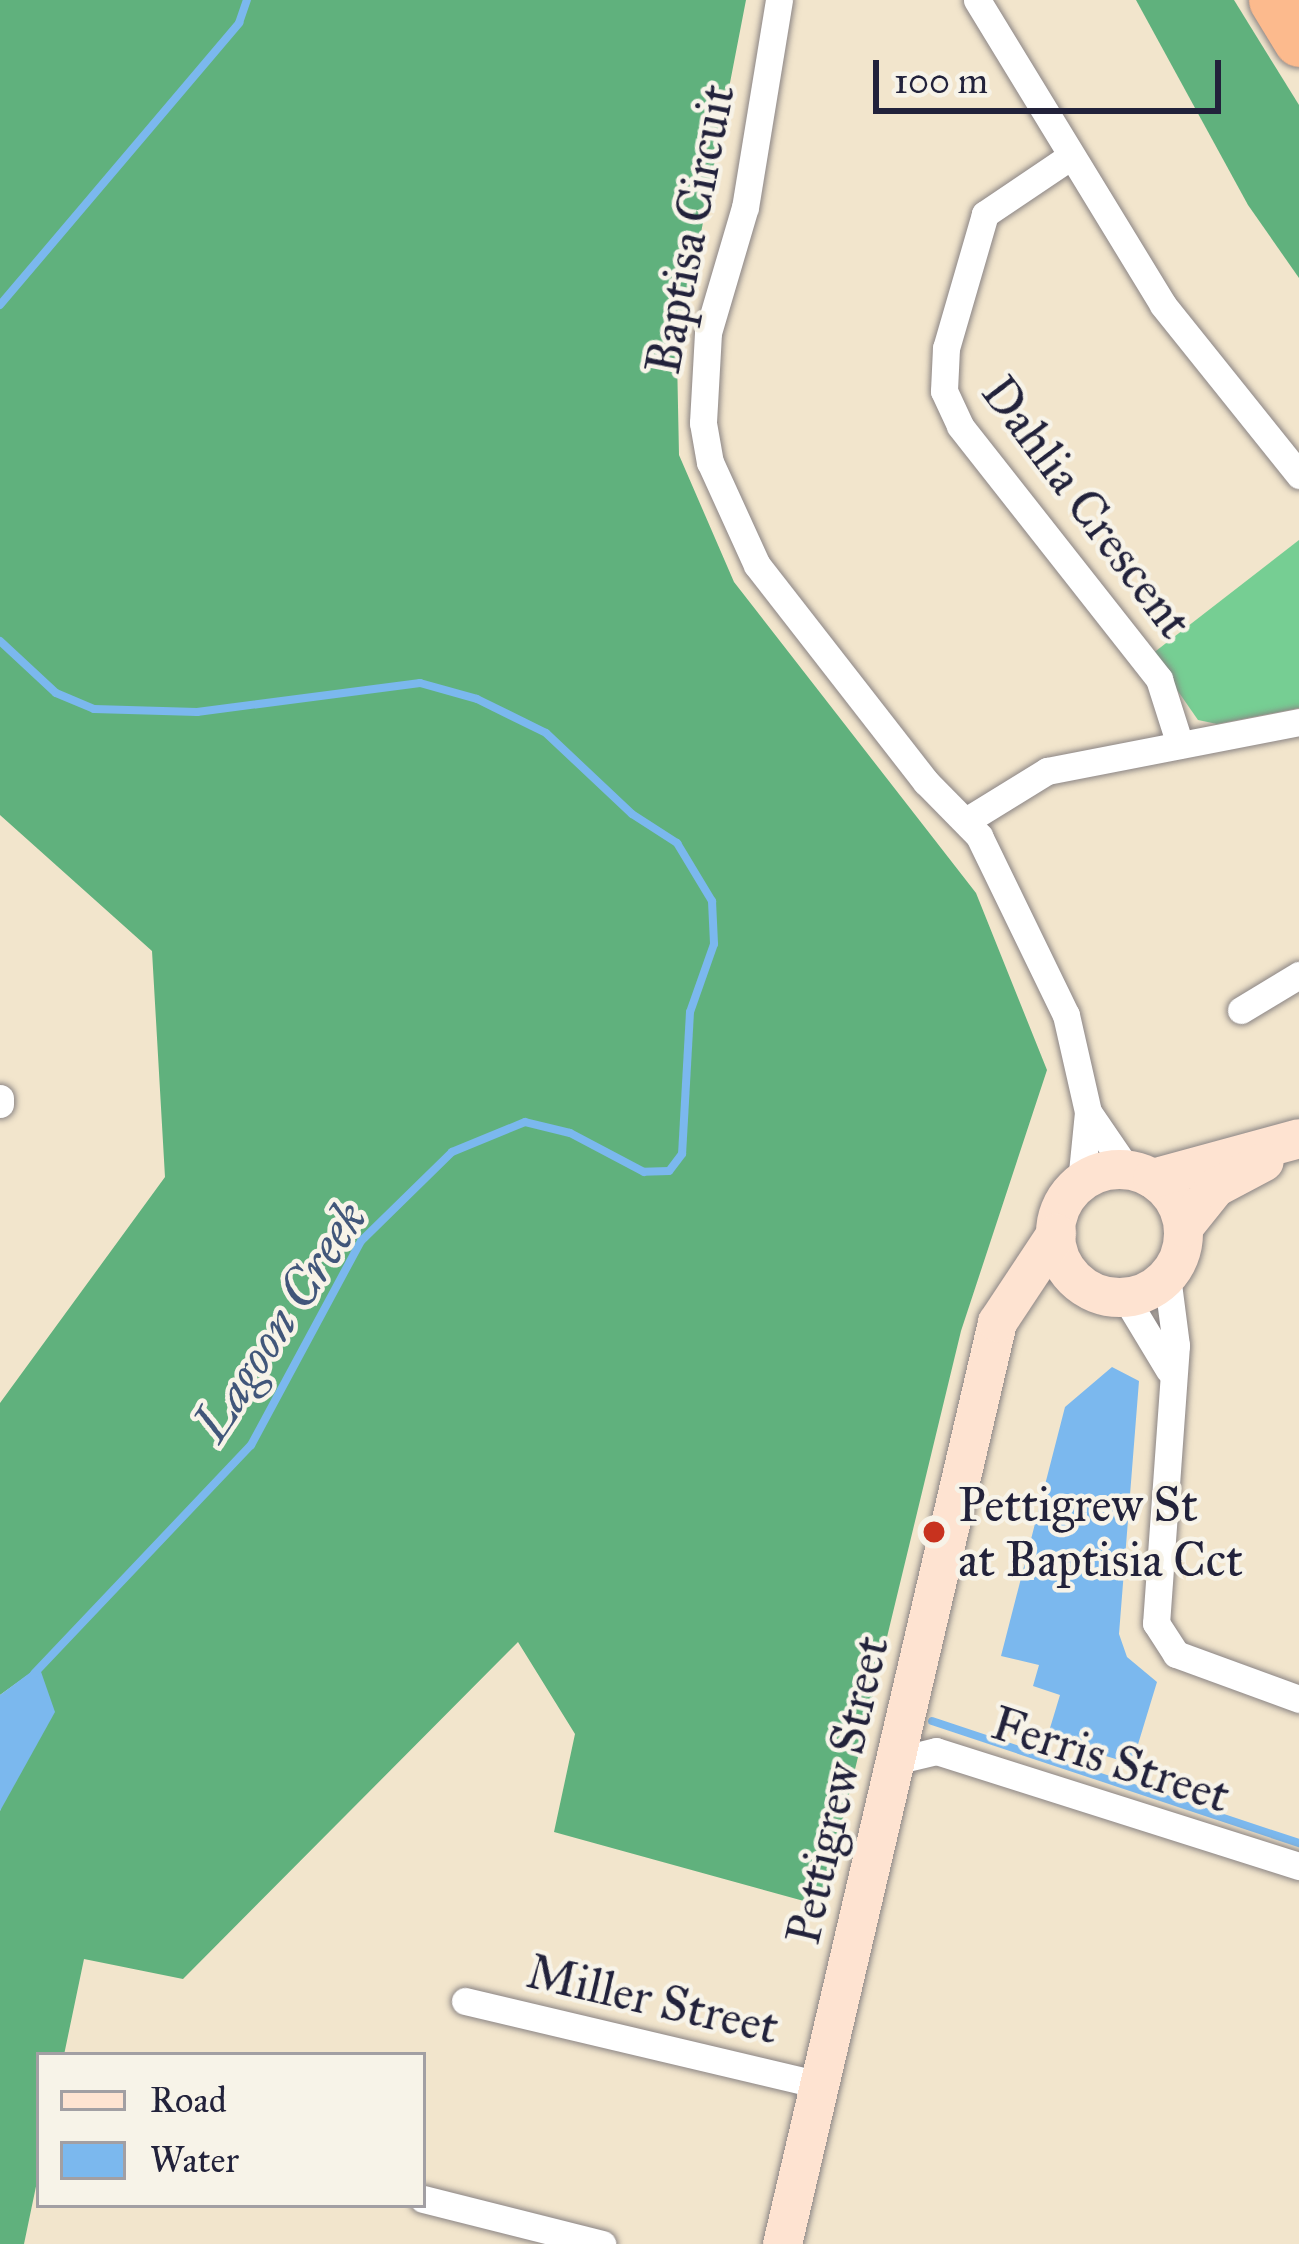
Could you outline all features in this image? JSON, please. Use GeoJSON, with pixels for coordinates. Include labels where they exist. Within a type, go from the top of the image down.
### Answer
{"type":"FeatureCollection","features":[{"type":"Feature","properties":{"kind":"highway"},"geometry":{"type":"LineString","coordinates":[[1274,0],[1299,40]]}},
{"type":"Feature","properties":{"kind":"main road"},"geometry":{"type":"LineString","coordinates":[[1299,1138],[1140,1174],[1081,1182],[1067,1196],[1056,1233],[1069,1274],[1086,1288],[1125,1297],[1167,1276],[1183,1227],[1230,1176],[1299,1159]]}},
{"type":"Feature","properties":{"kind":"main road"},"geometry":{"type":"LineString","coordinates":[[1140,1174],[1178,1207],[1183,1227]]}},
{"type":"Feature","properties":{"kind":"main road","name":"Pettigrew Street"},"geometry":{"type":"LineString","coordinates":[[782,2244],[993,1360],[997,1322],[1056,1233]]}},
{"type":"Feature","properties":{"kind":"main road","name":"Pettigrew Street"},"geometry":{"type":"LineString","coordinates":[[993,1360],[1028,1311],[1086,1288]]}},
{"type":"Feature","properties":{"kind":"street","name":"Baptisa Circuit"},"geometry":{"type":"LineString","coordinates":[[779,0],[745,207],[708,333],[703,423],[710,462],[757,566],[926,782],[969,819],[1057,989],[1088,1112],[1081,1182]]}},
{"type":"Feature","properties":{"kind":"street"},"geometry":{"type":"LineString","coordinates":[[977,0],[1163,305],[1299,475]]}},
{"type":"Feature","properties":{"kind":"street","name":"Dahlia Crescent"},"geometry":{"type":"LineString","coordinates":[[1071,156],[985,214],[946,348],[944,391],[960,426],[1159,680],[1180,745]]}},
{"type":"Feature","properties":{"kind":"street"},"geometry":{"type":"LineString","coordinates":[[969,819],[1028,778],[1299,722]]}},
{"type":"Feature","properties":{"kind":"street"},"geometry":{"type":"LineString","coordinates":[[1241,1010],[1299,975]]}},
{"type":"Feature","properties":{"kind":"street","name":"Baptisa Circuit"},"geometry":{"type":"LineString","coordinates":[[1088,1112],[1140,1174]]}},
{"type":"Feature","properties":{"kind":"street"},"geometry":{"type":"LineString","coordinates":[[1167,1276],[1176,1345],[1169,1370],[1156,1624],[1175,1654],[1299,1700]]}},
{"type":"Feature","properties":{"kind":"street"},"geometry":{"type":"LineString","coordinates":[[1125,1297],[1169,1370]]}},
{"type":"Feature","properties":{"kind":"street","name":"Ferris Street"},"geometry":{"type":"LineString","coordinates":[[895,1761],[937,1751],[1299,1866]]}},
{"type":"Feature","properties":{"kind":"street","name":"Miller Street"},"geometry":{"type":"LineString","coordinates":[[466,2001],[819,2085]]}},
{"type":"Feature","properties":{"kind":"street"},"geometry":{"type":"LineString","coordinates":[[426,2200],[602,2244]]}},
{"type":"Feature","properties":{"kind":"green space"},"geometry":{"type":"Polygon","coordinates":[[[0,0],[746,0],[677,357],[679,455],[734,582],[976,893],[1047,1070],[961,1331],[822,1906],[554,1832],[575,1734],[518,1642],[183,1979],[84,1959],[65,2052],[36,2052],[36,2186],[24,2244],[0,2244],[0,1811],[39,1667],[0,1695],[0,1403],[165,1177],[152,951],[0,815],[0,0]]]}},
{"type":"Feature","properties":{"kind":"green space"},"geometry":{"type":"Polygon","coordinates":[[[1136,0],[1234,0],[1299,105],[1299,278],[1248,205],[1136,0]]]}},
{"type":"Feature","properties":{"kind":"green space"},"geometry":{"type":"Polygon","coordinates":[[[1299,540],[1299,708],[1217,724],[1198,720],[1152,654],[1299,540]]]}},
{"type":"Feature","properties":{"kind":"water"},"geometry":{"type":"Polygon","coordinates":[[[1112,1367],[1139,1381],[1119,1634],[1127,1657],[1157,1682],[1132,1764],[1047,1738],[1060,1695],[1033,1686],[1039,1665],[1001,1656],[1065,1407],[1112,1367]]]}},
{"type":"Feature","properties":{"kind":"water"},"geometry":{"type":"Polygon","coordinates":[[[39,1666],[55,1712],[0,1811],[0,1695],[39,1666]]]}},
{"type":"Feature","properties":{"kind":"waterway","name":"Lagoon Creek"},"geometry":{"type":"LineString","coordinates":[[0,305],[239,23],[247,0]]}},
{"type":"Feature","properties":{"kind":"waterway","name":"Lagoon Creek"},"geometry":{"type":"LineString","coordinates":[[0,641],[56,693],[94,709],[197,712],[420,683],[477,699],[546,733],[632,814],[677,843],[712,901],[714,944],[690,1012],[682,1154],[669,1171],[644,1172],[570,1133],[525,1122],[452,1152],[361,1241],[251,1445],[34,1674]]}},
{"type":"Feature","properties":{"kind":"waterway"},"geometry":{"type":"LineString","coordinates":[[932,1721],[1299,1843]]}},
{"type":"Feature","properties":{"kind":"place","name":"Pettigrew St at Baptisia Cct"},"geometry":{"type":"Point","coordinates":[934,1532]}}]}
